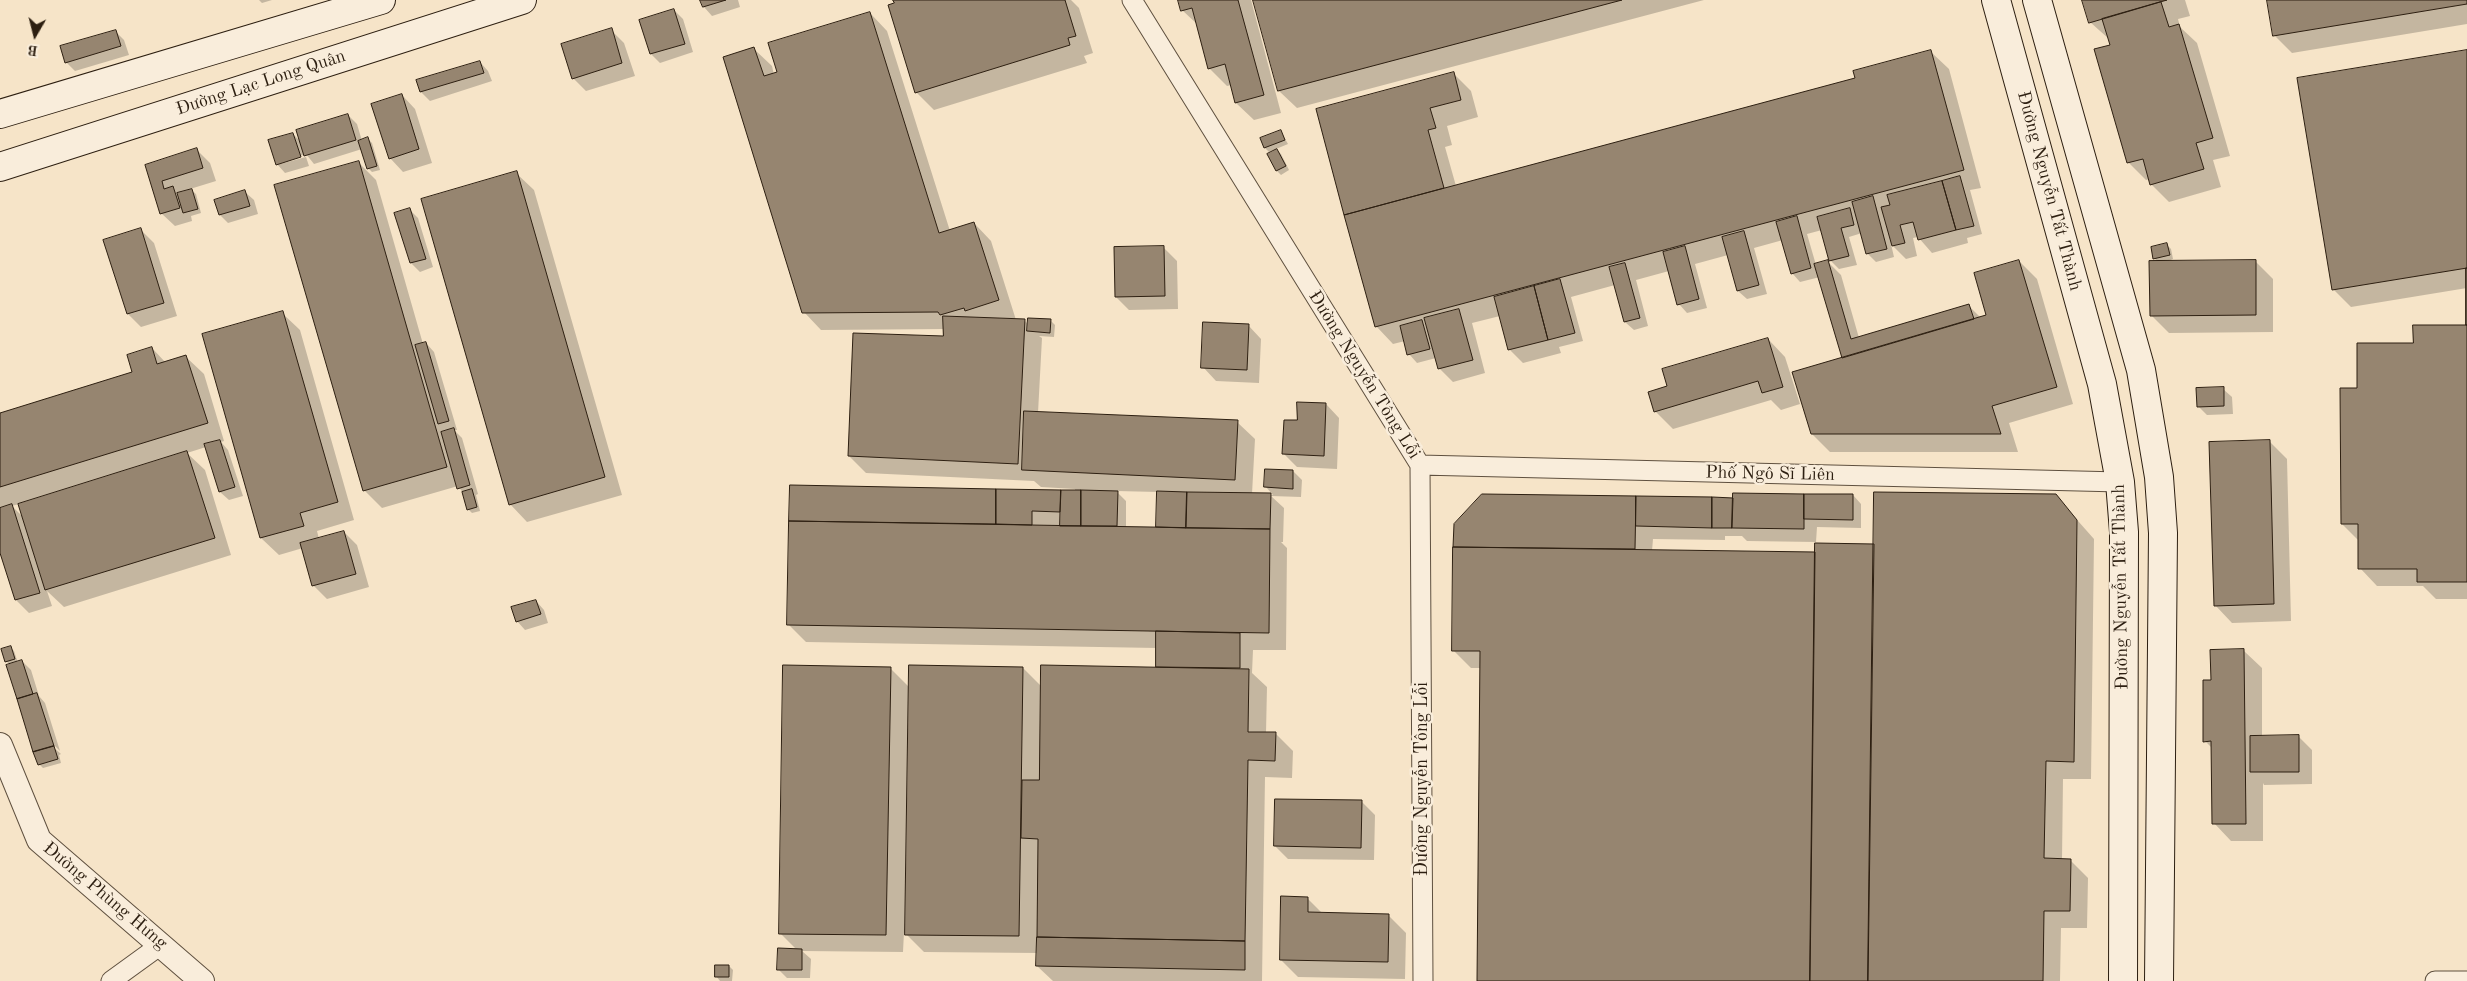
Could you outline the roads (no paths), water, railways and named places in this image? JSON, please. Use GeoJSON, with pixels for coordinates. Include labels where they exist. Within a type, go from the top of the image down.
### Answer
{"type":"FeatureCollection","features":[{"type":"Feature","properties":{"kind":"main road"},"geometry":{"type":"LineString","coordinates":[[0,114],[381,0]]}},
{"type":"Feature","properties":{"kind":"main road","name":"Đường Lạc Long Quân"},"geometry":{"type":"LineString","coordinates":[[0,167],[522,0]]}},
{"type":"Feature","properties":{"kind":"main road","name":"Đường Nguyễn Tất Thành"},"geometry":{"type":"LineString","coordinates":[[1996,0],[2102,384],[2120,482],[2124,532],[2123,981]]}},
{"type":"Feature","properties":{"kind":"main road"},"geometry":{"type":"LineString","coordinates":[[2037,0],[2141,370],[2159,478],[2163,532],[2159,981]]}},
{"type":"Feature","properties":{"kind":"main road"},"geometry":{"type":"LineString","coordinates":[[2120,482],[2159,478]]}},
{"type":"Feature","properties":{"kind":"street","name":"Đường Nguyễn Tông Lỗi"},"geometry":{"type":"LineString","coordinates":[[1132,0],[1420,466],[1423,981]]}},
{"type":"Feature","properties":{"kind":"street","name":"Phố Ngô Sĩ Liên"},"geometry":{"type":"LineString","coordinates":[[1420,466],[2120,482]]}},
{"type":"Feature","properties":{"kind":"street","name":"Đường Phùng Hưng"},"geometry":{"type":"LineString","coordinates":[[0,745],[39,840],[162,944],[202,981]]}},
{"type":"Feature","properties":{"kind":"street"},"geometry":{"type":"LineString","coordinates":[[111,981],[162,944]]}},
{"type":"Feature","properties":{"kind":"street"},"geometry":{"type":"LineString","coordinates":[[2435,981],[2467,981]]}}]}
